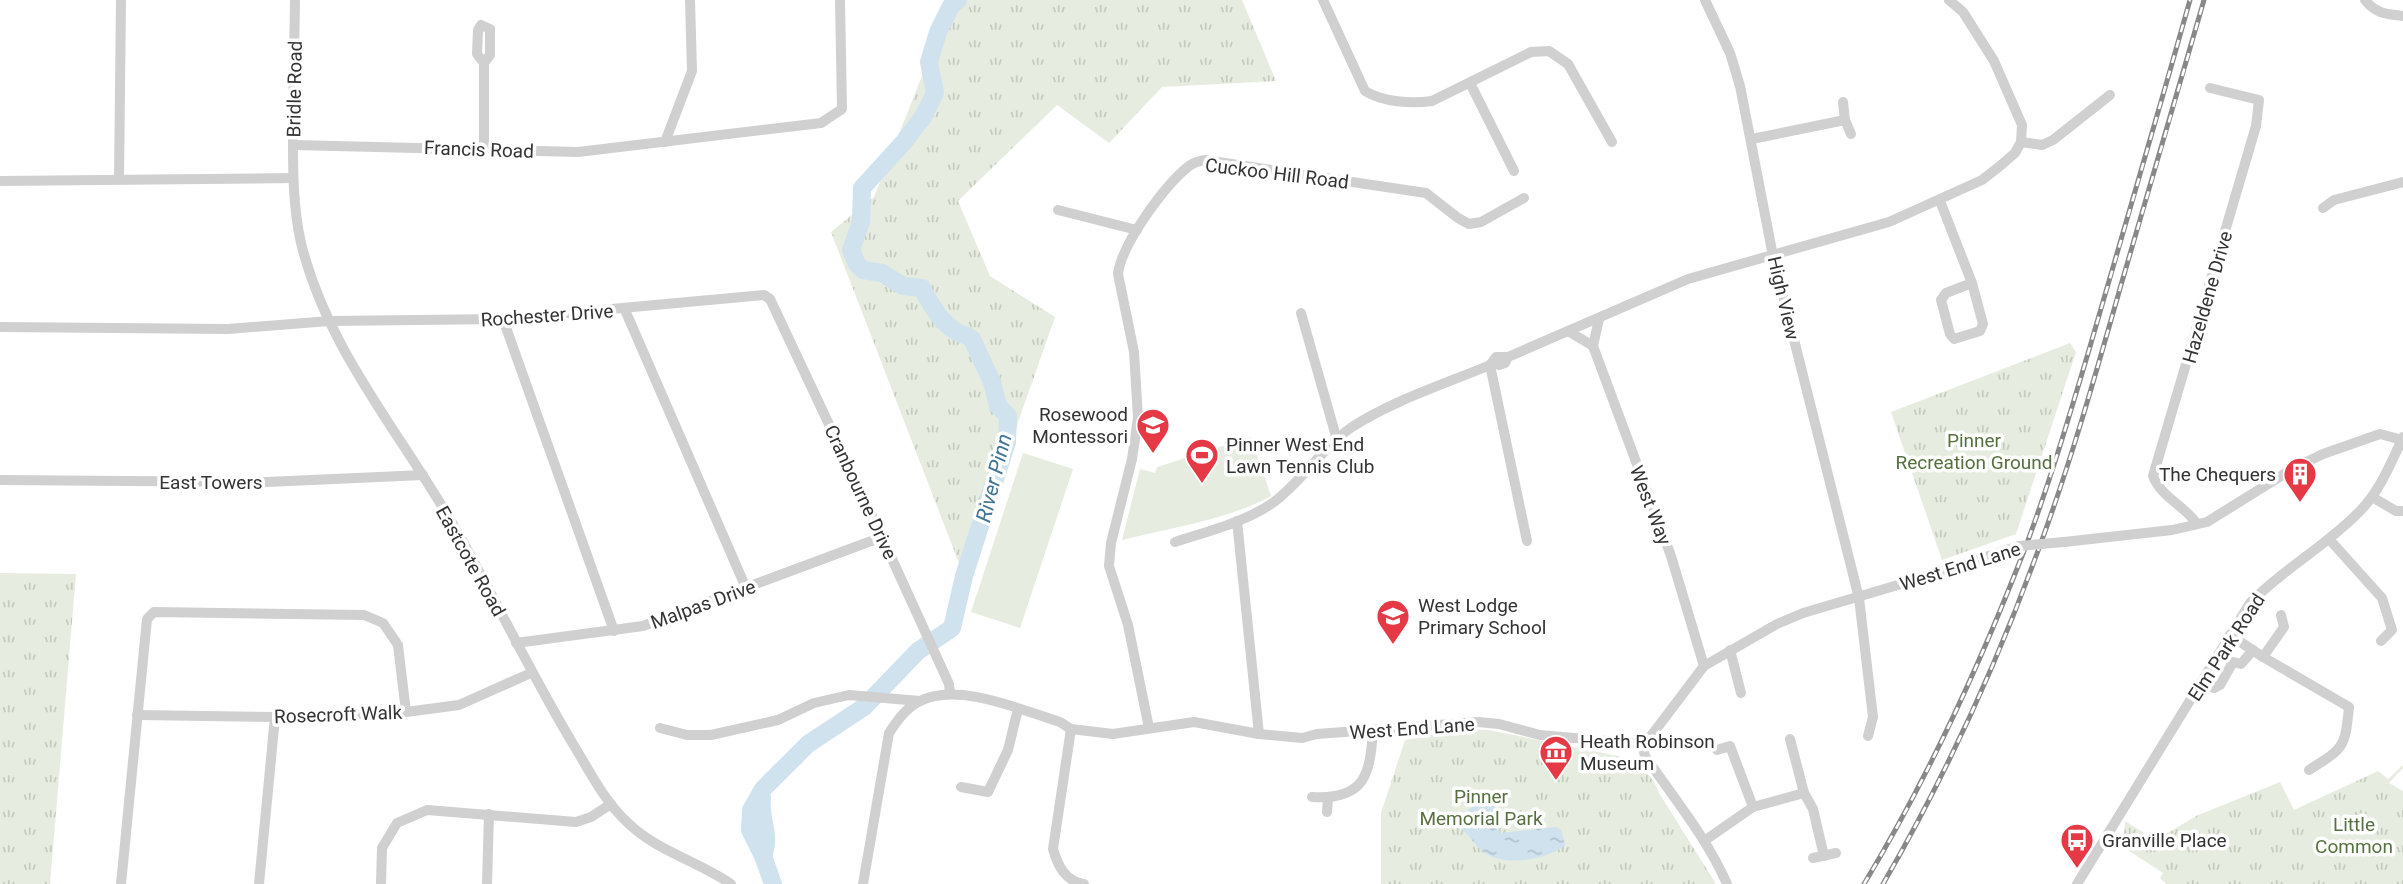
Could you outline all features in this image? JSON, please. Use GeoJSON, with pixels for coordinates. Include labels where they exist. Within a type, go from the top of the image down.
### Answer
{"type":"FeatureCollection","features":[{"type":"Feature","properties":{"kind":"street"},"geometry":{"type":"LineString","coordinates":[[118,179],[121,0]]}},
{"type":"Feature","properties":{"kind":"street","name":"Bridle Road"},"geometry":{"type":"LineString","coordinates":[[293,178],[295,0]]}},
{"type":"Feature","properties":{"kind":"street"},"geometry":{"type":"LineString","coordinates":[[665,142],[692,71],[690,0]]}},
{"type":"Feature","properties":{"kind":"street","name":"Francis Road"},"geometry":{"type":"LineString","coordinates":[[293,145],[578,152],[821,122],[842,109],[840,0]]}},
{"type":"Feature","properties":{"kind":"street"},"geometry":{"type":"LineString","coordinates":[[1323,0],[1365,91],[1376,97],[1420,103],[1432,101],[1531,52],[1549,51],[1568,64],[1612,142]]}},
{"type":"Feature","properties":{"kind":"street","name":"High View"},"geometry":{"type":"LineString","coordinates":[[1705,0],[1730,53],[1752,139],[1773,256],[1859,598],[1873,718],[1868,736]]}},
{"type":"Feature","properties":{"kind":"street"},"geometry":{"type":"LineString","coordinates":[[1175,542],[1237,521],[1275,501],[1348,430],[1375,414],[1492,364],[1505,363],[1508,357],[1688,279],[1889,222],[1982,180],[2015,153],[2021,142],[2022,125],[1994,61],[1963,12],[1949,0]]}},
{"type":"Feature","properties":{"kind":"street"},"geometry":{"type":"LineString","coordinates":[[2365,0],[2382,14],[2403,16]]}},
{"type":"Feature","properties":{"kind":"street"},"geometry":{"type":"LineString","coordinates":[[484,63],[484,149]]}},
{"type":"Feature","properties":{"kind":"street"},"geometry":{"type":"LineString","coordinates":[[1470,83],[1514,171]]}},
{"type":"Feature","properties":{"kind":"street","name":"Hazeldene Drive"},"geometry":{"type":"LineString","coordinates":[[2197,524],[2157,487],[2153,476],[2256,126],[2259,100],[2210,88]]}},
{"type":"Feature","properties":{"kind":"street"},"geometry":{"type":"LineString","coordinates":[[2021,142],[2042,145],[2053,140],[2110,95]]}},
{"type":"Feature","properties":{"kind":"street"},"geometry":{"type":"LineString","coordinates":[[1843,102],[1845,120],[1851,134]]}},
{"type":"Feature","properties":{"kind":"street"},"geometry":{"type":"LineString","coordinates":[[1752,139],[1845,120]]}},
{"type":"Feature","properties":{"kind":"street","name":"Cuckoo Hill Road"},"geometry":{"type":"LineString","coordinates":[[1149,729],[1128,625],[1109,566],[1111,543],[1132,459],[1138,418],[1133,352],[1118,274],[1120,261],[1137,230],[1168,187],[1192,163],[1205,160],[1426,193],[1469,224],[1481,222],[1524,198]]}},
{"type":"Feature","properties":{"kind":"street"},"geometry":{"type":"LineString","coordinates":[[0,181],[293,178]]}},
{"type":"Feature","properties":{"kind":"street","name":"Eastcote Road"},"geometry":{"type":"LineString","coordinates":[[293,178],[302,243],[317,294],[330,321],[368,390],[458,533],[531,673],[611,804],[626,822],[641,834],[718,880],[731,884]]}},
{"type":"Feature","properties":{"kind":"street"},"geometry":{"type":"LineString","coordinates":[[2323,208],[2334,200],[2403,181]]}},
{"type":"Feature","properties":{"kind":"street"},"geometry":{"type":"LineString","coordinates":[[1940,201],[1972,283],[1983,324],[1980,331],[1954,339],[1950,334],[1941,300],[1946,293],[1972,283]]}},
{"type":"Feature","properties":{"kind":"street"},"geometry":{"type":"LineString","coordinates":[[1058,210],[1137,230]]}},
{"type":"Feature","properties":{"kind":"street","name":"Rochester Drive"},"geometry":{"type":"LineString","coordinates":[[0,327],[228,329],[330,321],[503,319],[625,310],[764,295]]}},
{"type":"Feature","properties":{"kind":"street","name":"Cranbourne Drive"},"geometry":{"type":"LineString","coordinates":[[764,295],[770,299],[882,537],[934,649],[949,684],[950,693]]}},
{"type":"Feature","properties":{"kind":"street"},"geometry":{"type":"LineString","coordinates":[[625,310],[746,588]]}},
{"type":"Feature","properties":{"kind":"street"},"geometry":{"type":"LineString","coordinates":[[1301,313],[1337,440]]}},
{"type":"Feature","properties":{"kind":"street"},"geometry":{"type":"LineString","coordinates":[[503,319],[614,631]]}},
{"type":"Feature","properties":{"kind":"street"},"geometry":{"type":"LineString","coordinates":[[1568,331],[1593,346],[1599,319]]}},
{"type":"Feature","properties":{"kind":"street","name":"West Way"},"geometry":{"type":"LineString","coordinates":[[1593,346],[1671,556],[1704,666]]}},
{"type":"Feature","properties":{"kind":"street"},"geometry":{"type":"LineString","coordinates":[[1492,364],[1527,541]]}},
{"type":"Feature","properties":{"kind":"street","name":"West End Lane"},"geometry":{"type":"LineString","coordinates":[[863,884],[888,733],[902,713],[920,701],[950,693],[979,697],[1060,722],[1071,729],[1113,734],[1194,722],[1259,734],[1301,738],[1317,734],[1478,722],[1499,724],[1540,735],[1642,744],[1704,666],[1777,624],[1803,613],[1859,598],[2019,546],[2172,530],[2207,522],[2294,468],[2323,454],[2379,434],[2402,438]]}},
{"type":"Feature","properties":{"kind":"street","name":"Elm Park Road"},"geometry":{"type":"LineString","coordinates":[[2077,884],[2250,604],[2270,582],[2329,539],[2360,512],[2372,497],[2402,438]]}},
{"type":"Feature","properties":{"kind":"street","name":"East Towers"},"geometry":{"type":"LineString","coordinates":[[0,480],[267,482],[423,475]]}},
{"type":"Feature","properties":{"kind":"street"},"geometry":{"type":"LineString","coordinates":[[2372,497],[2396,511],[2403,511]]}},
{"type":"Feature","properties":{"kind":"street"},"geometry":{"type":"LineString","coordinates":[[1237,521],[1259,734]]}},
{"type":"Feature","properties":{"kind":"street","name":"Malpas Drive"},"geometry":{"type":"LineString","coordinates":[[516,643],[643,625],[882,537]]}},
{"type":"Feature","properties":{"kind":"street"},"geometry":{"type":"LineString","coordinates":[[2329,539],[2382,597],[2392,630],[2381,641]]}},
{"type":"Feature","properties":{"kind":"street"},"geometry":{"type":"LineString","coordinates":[[121,884],[147,619],[155,612],[364,615],[383,623],[398,645],[406,712]]}},
{"type":"Feature","properties":{"kind":"street"},"geometry":{"type":"LineString","coordinates":[[2263,657],[2284,627],[2281,615]]}},
{"type":"Feature","properties":{"kind":"street"},"geometry":{"type":"LineString","coordinates":[[2230,635],[2349,707],[2342,747],[2309,770]]}},
{"type":"Feature","properties":{"kind":"street"},"geometry":{"type":"LineString","coordinates":[[1730,650],[1741,694]]}},
{"type":"Feature","properties":{"kind":"street"},"geometry":{"type":"LineString","coordinates":[[2202,682],[2214,688],[2220,685],[2233,663],[2241,664],[2253,650]]}},
{"type":"Feature","properties":{"kind":"street","name":"Rosecroft Walk"},"geometry":{"type":"LineString","coordinates":[[137,715],[275,717],[406,712],[459,705],[531,673]]}},
{"type":"Feature","properties":{"kind":"street"},"geometry":{"type":"LineString","coordinates":[[660,728],[687,735],[711,735],[778,720],[814,703],[849,695],[920,701]]}},
{"type":"Feature","properties":{"kind":"street"},"geometry":{"type":"LineString","coordinates":[[961,787],[988,792],[1008,750],[1018,709]]}},
{"type":"Feature","properties":{"kind":"street"},"geometry":{"type":"LineString","coordinates":[[259,884],[275,717]]}},
{"type":"Feature","properties":{"kind":"street"},"geometry":{"type":"LineString","coordinates":[[1071,729],[1053,849],[1058,866],[1067,877],[1084,884]]}},
{"type":"Feature","properties":{"kind":"street"},"geometry":{"type":"LineString","coordinates":[[1312,797],[1338,797],[1365,778],[1371,762],[1373,730]]}},
{"type":"Feature","properties":{"kind":"street"},"geometry":{"type":"LineString","coordinates":[[1790,739],[1804,793],[1813,809],[1824,856]]}},
{"type":"Feature","properties":{"kind":"street"},"geometry":{"type":"LineString","coordinates":[[1642,744],[1645,756],[1704,841],[1727,884]]}},
{"type":"Feature","properties":{"kind":"street"},"geometry":{"type":"LineString","coordinates":[[1717,750],[1730,746],[1753,807]]}},
{"type":"Feature","properties":{"kind":"street"},"geometry":{"type":"LineString","coordinates":[[1704,841],[1753,807],[1804,793]]}},
{"type":"Feature","properties":{"kind":"street"},"geometry":{"type":"LineString","coordinates":[[1327,812],[1328,798]]}},
{"type":"Feature","properties":{"kind":"street"},"geometry":{"type":"LineString","coordinates":[[381,884],[382,848],[397,823],[427,810],[576,822],[592,817],[611,804]]}},
{"type":"Feature","properties":{"kind":"street"},"geometry":{"type":"LineString","coordinates":[[487,884],[489,814]]}},
{"type":"Feature","properties":{"kind":"street"},"geometry":{"type":"LineString","coordinates":[[1813,858],[1836,853]]}},
{"type":"Feature","properties":{"kind":"green space"},"geometry":{"type":"Polygon","coordinates":[[[952,0],[1242,0],[1276,81],[1162,87],[1109,143],[1057,105],[958,201],[990,276],[1055,317],[964,576],[831,232],[874,197],[952,0]]]}},
{"type":"Feature","properties":{"kind":"green space","name":"Pinner Recreation Ground"},"geometry":{"type":"Polygon","coordinates":[[[2070,343],[2076,352],[2016,534],[1942,560],[1891,412],[2070,343]]]}},
{"type":"Feature","properties":{"kind":"green space","name":"Pinner West End Lawn Tennis Club"},"geometry":{"type":"Polygon","coordinates":[[[1251,437],[1271,496],[1217,517],[1122,540],[1140,469],[1155,473],[1157,467],[1251,437]]]}},
{"type":"Feature","properties":{"kind":"green space"},"geometry":{"type":"Polygon","coordinates":[[[1023,453],[1073,469],[1020,628],[971,612],[1023,453]]]}},
{"type":"Feature","properties":{"kind":"green space"},"geometry":{"type":"Polygon","coordinates":[[[0,573],[76,574],[50,884],[0,884],[0,573]]]}},
{"type":"Feature","properties":{"kind":"green space","name":"Pinner Memorial Park"},"geometry":{"type":"Polygon","coordinates":[[[1462,729],[1488,730],[1623,757],[1635,763],[1653,781],[1716,884],[1381,884],[1381,813],[1405,740],[1462,729]]]}},
{"type":"Feature","properties":{"kind":"green space","name":"Little Common"},"geometry":{"type":"Polygon","coordinates":[[[2403,765],[2389,783],[2403,791],[2403,884],[2166,884],[2160,878],[2163,873],[2114,841],[2124,834],[2125,821],[2152,838],[2163,836],[2196,816],[2280,782],[2294,810],[2378,771],[2388,779],[2403,765]]]}},
{"type":"Feature","properties":{"kind":"water"},"geometry":{"type":"Polygon","coordinates":[[[1484,802],[1494,803],[1500,833],[1555,827],[1561,829],[1565,845],[1548,855],[1526,860],[1503,860],[1485,853],[1461,829],[1462,819],[1467,811],[1484,802]]]}},
{"type":"Feature","properties":{"kind":"waterway","name":"River Pinn"},"geometry":{"type":"LineString","coordinates":[[773,884],[750,830],[751,810],[763,789],[808,744],[864,707],[918,651],[952,628],[964,576],[1007,442],[1008,416],[998,406],[992,382],[972,339],[946,324],[932,307],[922,288],[903,286],[882,273],[863,270],[851,250],[861,222],[862,188],[923,117],[935,93],[929,62],[938,32],[951,6],[958,0]]}},
{"type":"Feature","properties":{"kind":"waterway"},"geometry":{"type":"LineString","coordinates":[[762,798],[766,834],[763,856]]}},
{"type":"Feature","properties":{"kind":"railway"},"geometry":{"type":"LineString","coordinates":[[1864,884],[1931,763],[1989,637],[2024,551],[2074,400],[2190,0]]}},
{"type":"Feature","properties":{"kind":"railway"},"geometry":{"type":"LineString","coordinates":[[1883,884],[1928,803],[1968,719],[2006,634],[2039,548],[2083,417],[2204,0]]}},
{"type":"Feature","properties":{"kind":"place","name":"Rosewood Montessori"},"geometry":{"type":"Point","coordinates":[1153,455]}},
{"type":"Feature","properties":{"kind":"place","name":"Pinner West End Lawn Tennis Club"},"geometry":{"type":"Point","coordinates":[1202,485]}},
{"type":"Feature","properties":{"kind":"place","name":"The Chequers"},"geometry":{"type":"Point","coordinates":[2300,504]}},
{"type":"Feature","properties":{"kind":"place","name":"West Lodge Primary School"},"geometry":{"type":"Point","coordinates":[1393,646]}},
{"type":"Feature","properties":{"kind":"place","name":"Heath Robinson Museum"},"geometry":{"type":"Point","coordinates":[1556,782]}},
{"type":"Feature","properties":{"kind":"place","name":"Granville Place"},"geometry":{"type":"Point","coordinates":[2077,870]}}]}
